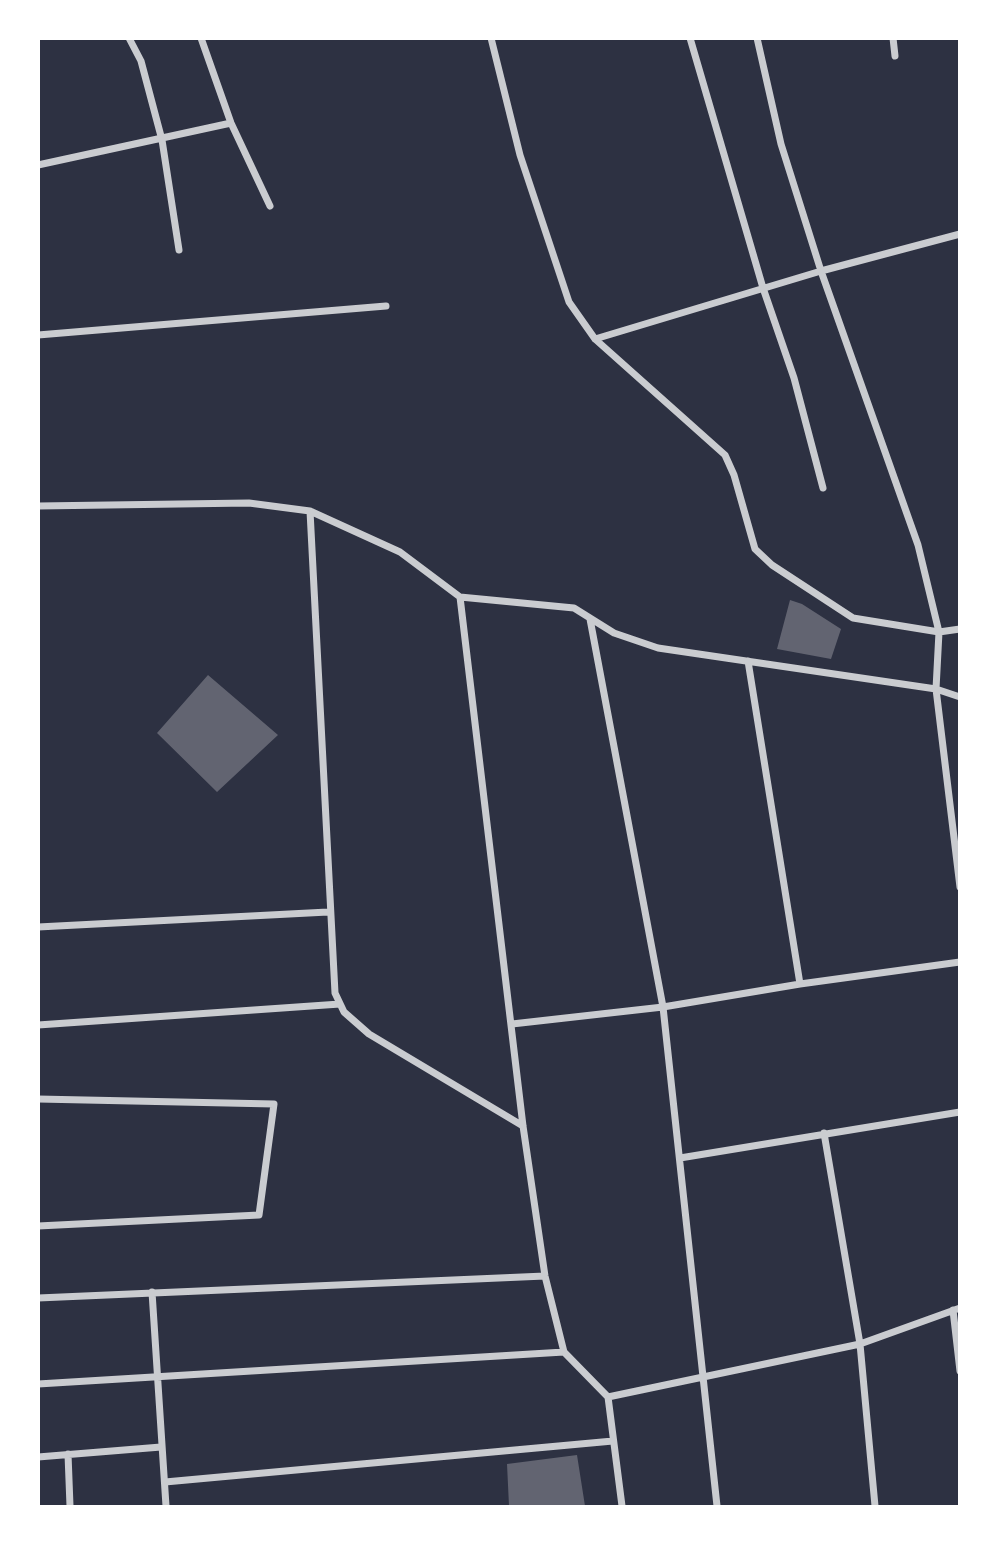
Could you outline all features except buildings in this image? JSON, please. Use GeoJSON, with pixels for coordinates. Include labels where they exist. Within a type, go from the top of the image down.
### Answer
{"type":"FeatureCollection","features":[{"type":"Feature","properties":{"kind":"street"},"geometry":{"type":"LineString","coordinates":[[129,38],[142,61],[162,140],[179,250]]}},
{"type":"Feature","properties":{"kind":"street"},"geometry":{"type":"LineString","coordinates":[[201,38],[231,122],[270,206]]}},
{"type":"Feature","properties":{"kind":"street"},"geometry":{"type":"LineString","coordinates":[[491,38],[520,155],[569,302],[595,339],[724,455],[734,475],[755,549],[772,565],[853,618],[939,632],[960,629]]}},
{"type":"Feature","properties":{"kind":"street"},"geometry":{"type":"LineString","coordinates":[[690,38],[763,288],[794,378],[823,488]]}},
{"type":"Feature","properties":{"kind":"street"},"geometry":{"type":"LineString","coordinates":[[757,38],[781,144],[821,271],[918,545],[939,632],[936,689],[960,887]]}},
{"type":"Feature","properties":{"kind":"street"},"geometry":{"type":"LineString","coordinates":[[893,38],[895,56]]}},
{"type":"Feature","properties":{"kind":"street"},"geometry":{"type":"LineString","coordinates":[[38,165],[162,140],[231,122]]}},
{"type":"Feature","properties":{"kind":"street"},"geometry":{"type":"LineString","coordinates":[[595,339],[821,271],[960,234]]}},
{"type":"Feature","properties":{"kind":"street"},"geometry":{"type":"LineString","coordinates":[[38,334],[386,306]]}},
{"type":"Feature","properties":{"kind":"street"},"geometry":{"type":"LineString","coordinates":[[38,506],[249,503],[310,511],[400,552],[460,597],[574,608],[614,633],[658,648],[936,689],[960,697]]}},
{"type":"Feature","properties":{"kind":"street"},"geometry":{"type":"LineString","coordinates":[[310,511],[328,912],[335,993],[344,1012],[369,1034],[523,1126]]}},
{"type":"Feature","properties":{"kind":"street"},"geometry":{"type":"LineString","coordinates":[[460,597],[523,1126],[545,1276],[564,1352],[608,1397],[622,1507]]}},
{"type":"Feature","properties":{"kind":"street"},"geometry":{"type":"LineString","coordinates":[[590,619],[663,1007],[718,1507]]}},
{"type":"Feature","properties":{"kind":"street"},"geometry":{"type":"LineString","coordinates":[[748,661],[800,984]]}},
{"type":"Feature","properties":{"kind":"street"},"geometry":{"type":"LineString","coordinates":[[38,927],[328,912]]}},
{"type":"Feature","properties":{"kind":"street"},"geometry":{"type":"LineString","coordinates":[[512,1024],[663,1007],[800,984],[960,962]]}},
{"type":"Feature","properties":{"kind":"street"},"geometry":{"type":"LineString","coordinates":[[38,1025],[340,1004]]}},
{"type":"Feature","properties":{"kind":"street"},"geometry":{"type":"LineString","coordinates":[[38,1099],[274,1104],[260,1215],[38,1226]]}},
{"type":"Feature","properties":{"kind":"street"},"geometry":{"type":"LineString","coordinates":[[680,1158],[960,1112]]}},
{"type":"Feature","properties":{"kind":"street"},"geometry":{"type":"LineString","coordinates":[[824,1133],[860,1344],[875,1507]]}},
{"type":"Feature","properties":{"kind":"street"},"geometry":{"type":"LineString","coordinates":[[38,1298],[545,1276]]}},
{"type":"Feature","properties":{"kind":"street"},"geometry":{"type":"LineString","coordinates":[[152,1292],[166,1507]]}},
{"type":"Feature","properties":{"kind":"street"},"geometry":{"type":"LineString","coordinates":[[608,1397],[860,1344],[956,1309],[960,1371]]}},
{"type":"Feature","properties":{"kind":"street"},"geometry":{"type":"LineString","coordinates":[[38,1384],[564,1352]]}},
{"type":"Feature","properties":{"kind":"street"},"geometry":{"type":"LineString","coordinates":[[165,1482],[614,1441]]}},
{"type":"Feature","properties":{"kind":"street"},"geometry":{"type":"LineString","coordinates":[[38,1457],[161,1447]]}},
{"type":"Feature","properties":{"kind":"street"},"geometry":{"type":"LineString","coordinates":[[68,1454],[70,1507]]}}]}
